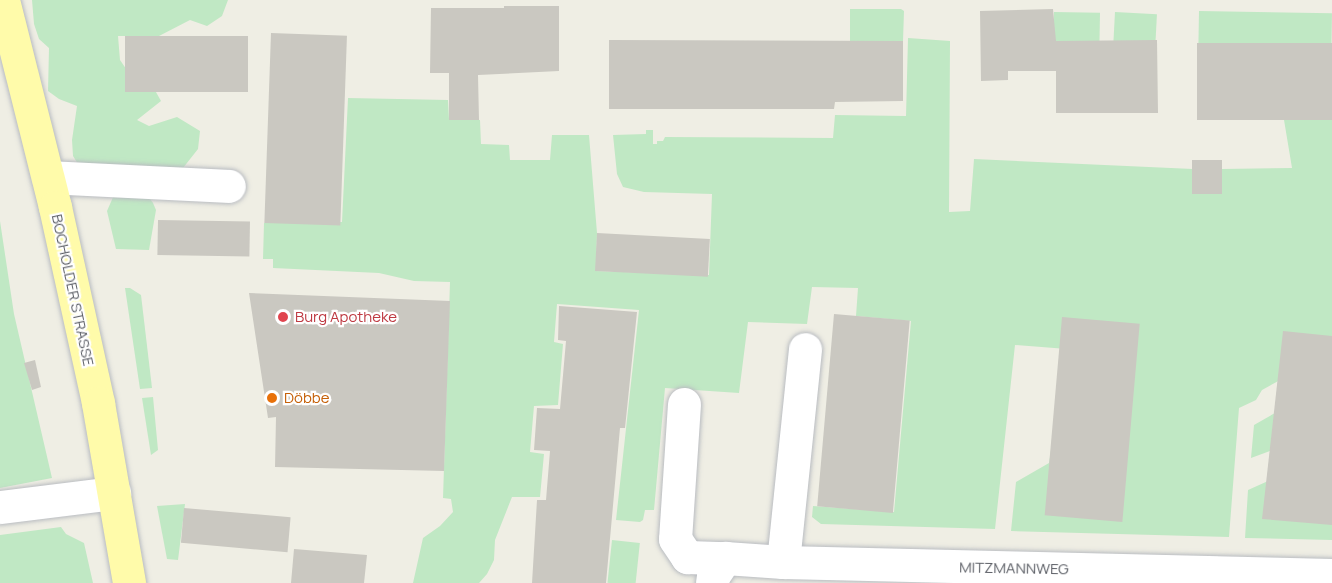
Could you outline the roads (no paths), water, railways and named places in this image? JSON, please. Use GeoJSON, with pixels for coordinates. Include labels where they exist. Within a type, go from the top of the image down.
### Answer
{"type":"FeatureCollection","features":[{"type":"Feature","properties":{"kind":"main road","name":"BOCHOLDER STRASSE"},"geometry":{"type":"LineString","coordinates":[[3,0],[48,177],[98,403],[129,583]]}},
{"type":"Feature","properties":{"kind":"street"},"geometry":{"type":"LineString","coordinates":[[48,177],[229,186]]}},
{"type":"Feature","properties":{"kind":"street"},"geometry":{"type":"LineString","coordinates":[[783,562],[805,349]]}},
{"type":"Feature","properties":{"kind":"street","name":"MITZMANNWEG"},"geometry":{"type":"LineString","coordinates":[[684,404],[675,539],[687,557],[719,571],[783,562],[1332,575]]}},
{"type":"Feature","properties":{"kind":"street"},"geometry":{"type":"LineString","coordinates":[[0,507],[114,493]]}},
{"type":"Feature","properties":{"kind":"place","name":"Burg Apotheke"},"geometry":{"type":"Point","coordinates":[283,317]}},
{"type":"Feature","properties":{"kind":"place","name":"Döbbe"},"geometry":{"type":"Point","coordinates":[272,398]}}]}
